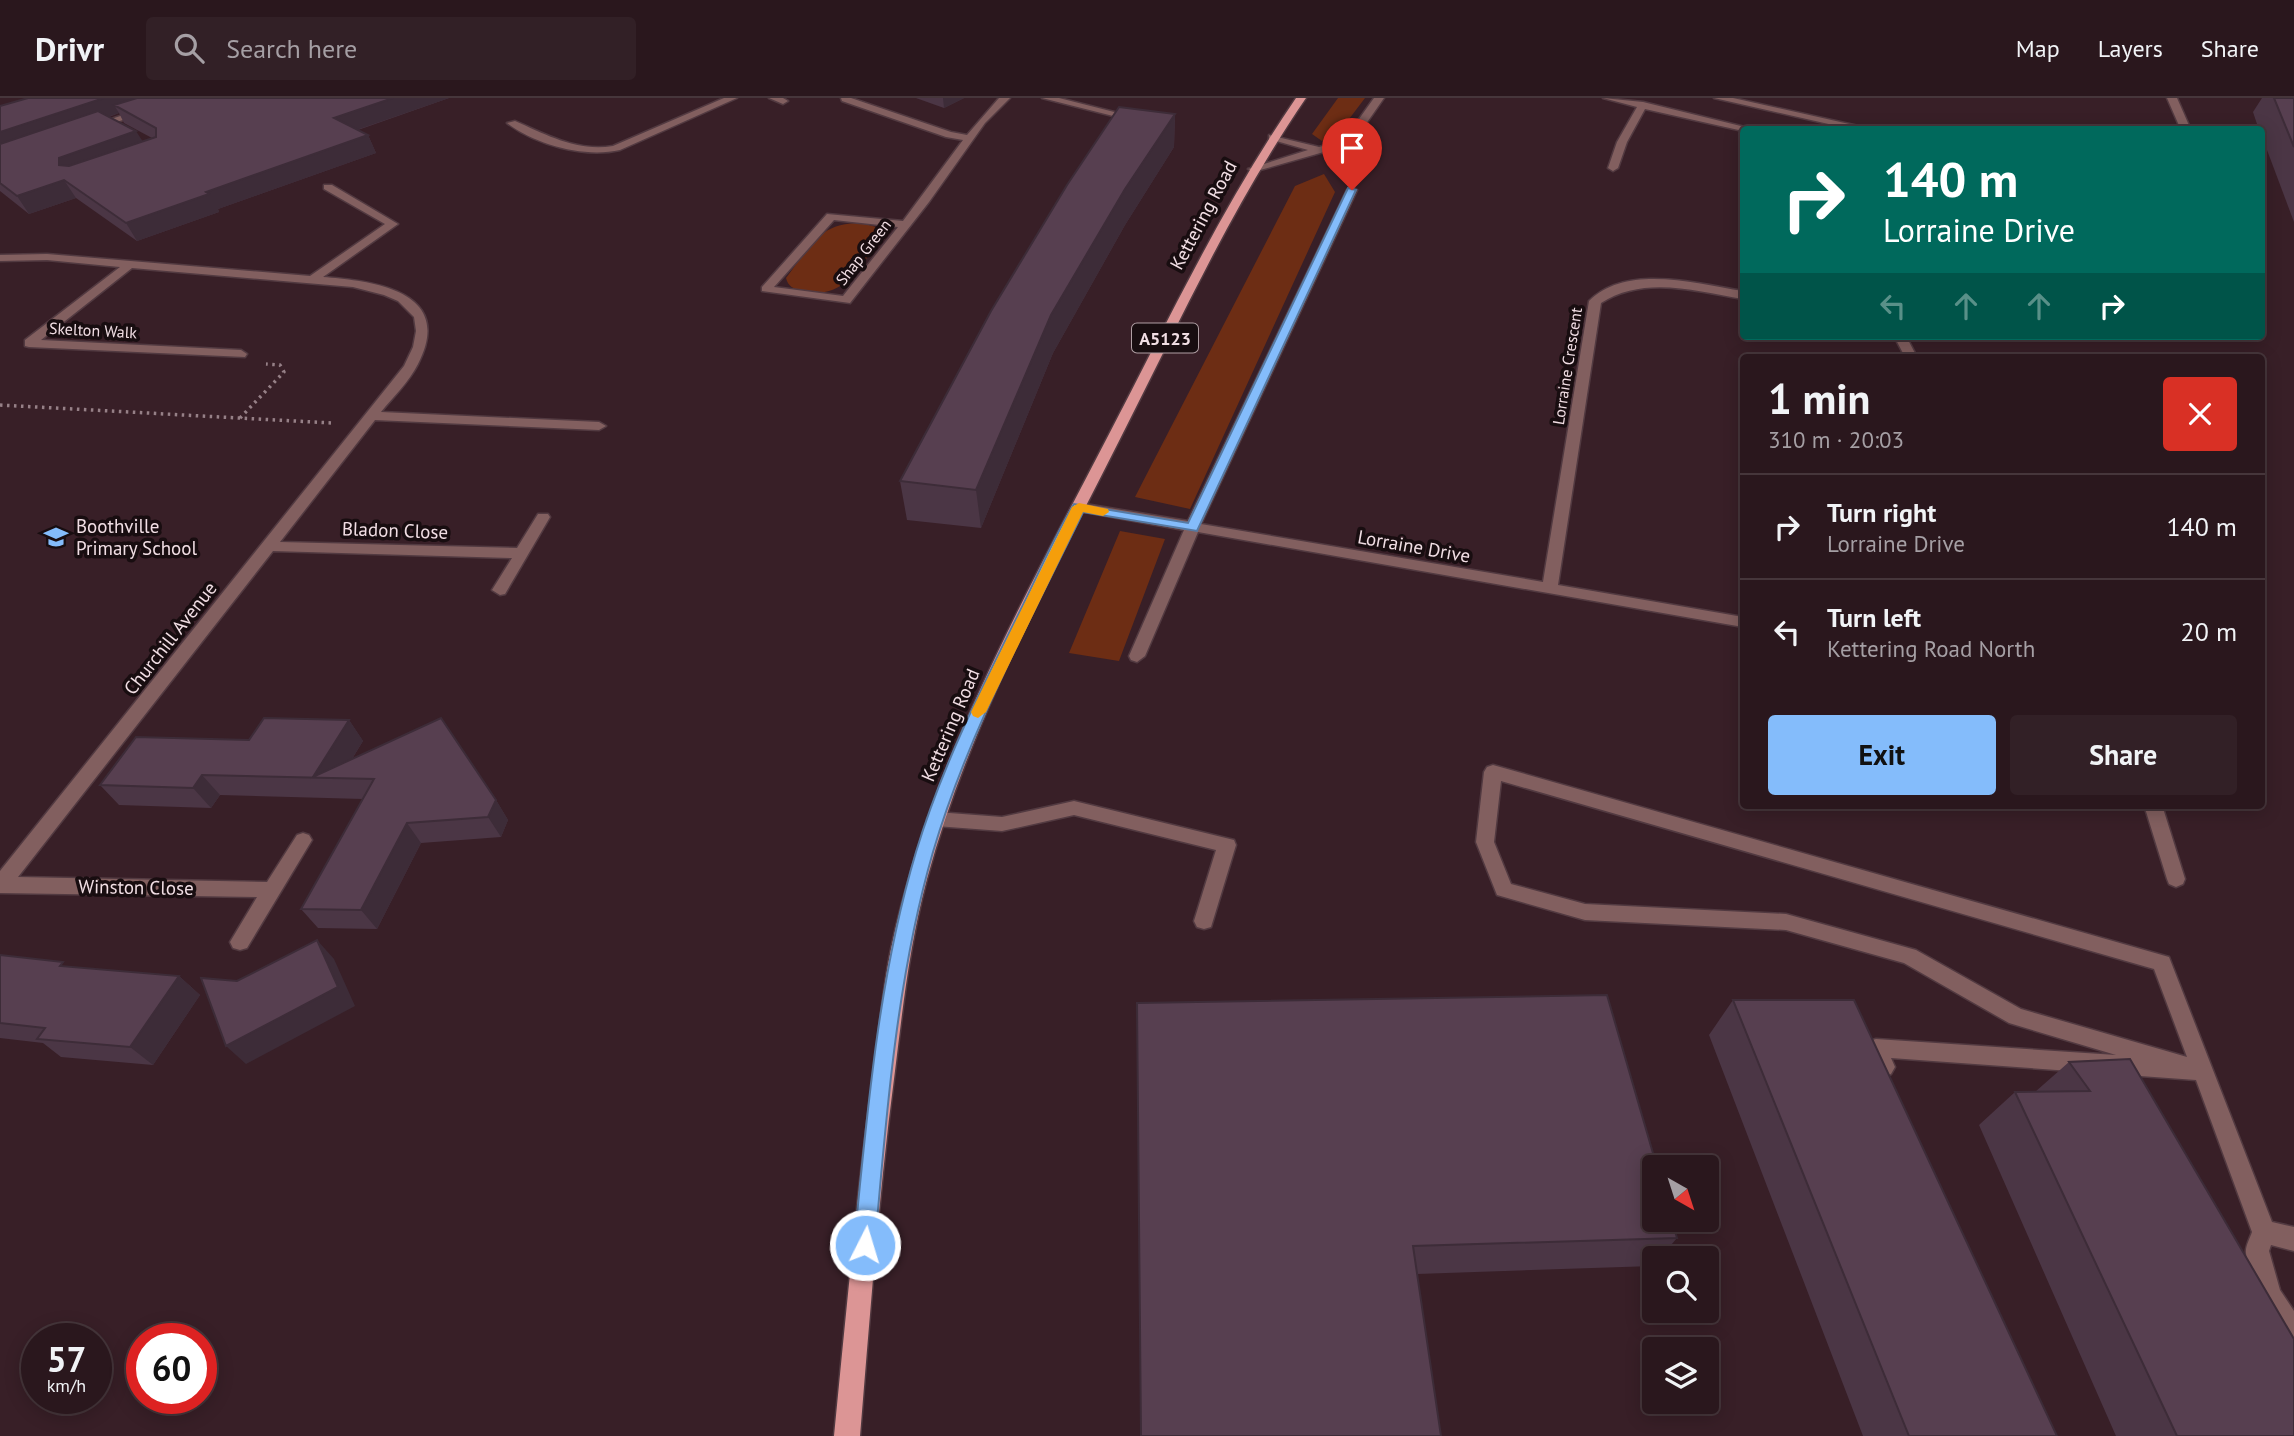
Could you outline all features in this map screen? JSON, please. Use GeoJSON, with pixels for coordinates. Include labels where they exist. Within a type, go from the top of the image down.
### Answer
{"type":"FeatureCollection","features":[{"type":"Feature","properties":{"kind":"main road","name":"Kettering Road"},"geometry":{"type":"LineString","coordinates":[[847,1436],[875,1136],[897,976],[922,864],[949,779],[983,701],[1079,507],[1253,169],[1299,98]]}},
{"type":"Feature","properties":{"kind":"street"},"geometry":{"type":"LineString","coordinates":[[87,129],[115,124],[183,98]]}},
{"type":"Feature","properties":{"kind":"street"},"geometry":{"type":"LineString","coordinates":[[512,123],[573,149],[596,152],[616,148],[732,98]]}},
{"type":"Feature","properties":{"kind":"street","name":"Shap Green"},"geometry":{"type":"LineString","coordinates":[[905,223],[831,216],[766,289],[846,300],[905,223],[968,138],[992,108],[1005,98]]}},
{"type":"Feature","properties":{"kind":"street"},"geometry":{"type":"LineString","coordinates":[[1046,98],[1125,117]]}},
{"type":"Feature","properties":{"kind":"street"},"geometry":{"type":"LineString","coordinates":[[1253,169],[1342,145],[1351,139],[1379,98]]}},
{"type":"Feature","properties":{"kind":"street"},"geometry":{"type":"LineString","coordinates":[[1608,98],[1740,127]]}},
{"type":"Feature","properties":{"kind":"street"},"geometry":{"type":"LineString","coordinates":[[1719,98],[1852,126]]}},
{"type":"Feature","properties":{"kind":"street"},"geometry":{"type":"LineString","coordinates":[[2172,98],[2184,126]]}},
{"type":"Feature","properties":{"kind":"street"},"geometry":{"type":"LineString","coordinates":[[845,99],[949,135],[968,138]]}},
{"type":"Feature","properties":{"kind":"street"},"geometry":{"type":"LineString","coordinates":[[1613,168],[1622,142],[1643,105]]}},
{"type":"Feature","properties":{"kind":"street"},"geometry":{"type":"LineString","coordinates":[[1273,137],[1321,151]]}},
{"type":"Feature","properties":{"kind":"street"},"geometry":{"type":"LineString","coordinates":[[314,278],[393,224],[328,187]]}},
{"type":"Feature","properties":{"kind":"street"},"geometry":{"type":"LineString","coordinates":[[1138,656],[1192,528],[1352,190]]}},
{"type":"Feature","properties":{"kind":"street","name":"Churchill Avenue"},"geometry":{"type":"LineString","coordinates":[[0,258],[47,257],[353,283],[397,295],[410,304],[423,325],[424,337],[414,359],[367,420],[1,884]]}},
{"type":"Feature","properties":{"kind":"street","name":"Skelton Walk"},"geometry":{"type":"LineString","coordinates":[[130,264],[29,343],[241,354]]}},
{"type":"Feature","properties":{"kind":"street","name":"Lorraine Crescent"},"geometry":{"type":"LineString","coordinates":[[1550,588],[1595,301],[1605,293],[1638,284],[1740,295]]}},
{"type":"Feature","properties":{"kind":"street"},"geometry":{"type":"LineString","coordinates":[[367,420],[599,426]]}},
{"type":"Feature","properties":{"kind":"street","name":"Lorraine Drive"},"geometry":{"type":"LineString","coordinates":[[1079,507],[1740,621]]}},
{"type":"Feature","properties":{"kind":"street"},"geometry":{"type":"LineString","coordinates":[[500,590],[543,517]]}},
{"type":"Feature","properties":{"kind":"street","name":"Bladon Close"},"geometry":{"type":"LineString","coordinates":[[267,546],[522,553]]}},
{"type":"Feature","properties":{"kind":"street"},"geometry":{"type":"LineString","coordinates":[[2203,1071],[2016,1017],[1909,956],[1786,922],[1585,912],[1504,890],[1485,842],[1493,772],[2162,964],[2203,1071],[2264,1232],[2257,1251],[2270,1296],[2294,1334]]}},
{"type":"Feature","properties":{"kind":"street"},"geometry":{"type":"LineString","coordinates":[[936,819],[1002,824],[1074,808],[1227,845],[1204,921]]}},
{"type":"Feature","properties":{"kind":"street"},"geometry":{"type":"LineString","coordinates":[[2154,809],[2176,879]]}},
{"type":"Feature","properties":{"kind":"street"},"geometry":{"type":"LineString","coordinates":[[240,943],[303,840]]}},
{"type":"Feature","properties":{"kind":"street","name":"Winston Close"},"geometry":{"type":"LineString","coordinates":[[1,884],[272,890]]}},
{"type":"Feature","properties":{"kind":"street"},"geometry":{"type":"LineString","coordinates":[[1892,1085],[1876,1048],[2203,1071]]}},
{"type":"Feature","properties":{"kind":"street"},"geometry":{"type":"LineString","coordinates":[[2264,1232],[2294,1239]]}},
{"type":"Feature","properties":{"kind":"path"},"geometry":{"type":"LineString","coordinates":[[240,418],[284,372],[281,365],[247,363],[241,354]]}},
{"type":"Feature","properties":{"kind":"path"},"geometry":{"type":"LineString","coordinates":[[0,405],[240,418],[367,420]]}},
{"type":"Feature","properties":{"kind":"shaded area"},"geometry":{"type":"Polygon","coordinates":[[[1338,98],[1365,98],[1337,135],[1322,141],[1312,134],[1338,98]]]}},
{"type":"Feature","properties":{"kind":"shaded area"},"geometry":{"type":"Polygon","coordinates":[[[1324,174],[1335,192],[1190,509],[1135,497],[1295,186],[1324,174]]]}},
{"type":"Feature","properties":{"kind":"shaded area"},"geometry":{"type":"Polygon","coordinates":[[[861,223],[876,227],[883,235],[850,278],[829,291],[816,293],[798,290],[790,285],[786,278],[816,239],[835,227],[861,223]]]}},
{"type":"Feature","properties":{"kind":"shaded area"},"geometry":{"type":"Polygon","coordinates":[[[1120,531],[1165,539],[1119,661],[1069,653],[1120,531]]]}},
{"type":"Feature","properties":{"kind":"building"},"geometry":{"type":"Polygon","coordinates":[[[28,98],[104,98],[0,132],[0,106],[28,98]]]}},
{"type":"Feature","properties":{"kind":"building"},"geometry":{"type":"Polygon","coordinates":[[[137,98],[393,98],[334,118],[368,135],[126,223],[64,180],[17,196],[0,183],[0,144],[98,111],[136,131],[59,158],[59,165],[69,166],[156,137],[156,128],[114,105],[137,98]]]}},
{"type":"Feature","properties":{"kind":"building"},"geometry":{"type":"Polygon","coordinates":[[[2274,98],[2294,98],[2294,147],[2274,98]]]}},
{"type":"Feature","properties":{"kind":"building"},"geometry":{"type":"Polygon","coordinates":[[[1119,107],[1175,114],[1125,189],[1051,315],[976,490],[900,481],[991,311],[1067,185],[1119,107]]]}},
{"type":"Feature","properties":{"kind":"building"},"geometry":{"type":"Polygon","coordinates":[[[264,718],[349,720],[313,777],[441,718],[496,800],[488,817],[407,823],[361,910],[301,909],[374,779],[202,775],[193,788],[100,785],[136,737],[249,740],[264,718]]]}},
{"type":"Feature","properties":{"kind":"building"},"geometry":{"type":"Polygon","coordinates":[[[317,940],[338,987],[226,1046],[201,978],[237,981],[317,940]]]}},
{"type":"Feature","properties":{"kind":"building"},"geometry":{"type":"Polygon","coordinates":[[[0,955],[63,962],[60,966],[179,976],[130,1047],[37,1039],[45,1028],[0,1023],[0,955]]]}},
{"type":"Feature","properties":{"kind":"building"},"geometry":{"type":"Polygon","coordinates":[[[1607,995],[1654,1155],[1642,1155],[1642,1232],[1675,1232],[1677,1238],[1413,1246],[1441,1436],[1141,1436],[1137,1003],[1607,995]]]}},
{"type":"Feature","properties":{"kind":"building"},"geometry":{"type":"Polygon","coordinates":[[[1733,1000],[1854,1000],[2057,1436],[1909,1436],[1733,1000]]]}},
{"type":"Feature","properties":{"kind":"building"},"geometry":{"type":"Polygon","coordinates":[[[2130,1059],[2294,1339],[2294,1436],[2177,1436],[2015,1092],[2090,1091],[2069,1062],[2130,1059]]]}},
{"type":"Feature","properties":{"kind":"slow traffic"},"geometry":{"type":"LineString","coordinates":[[978,712],[1079,507],[1103,512]]}},
{"type":"Feature","properties":{"kind":"place","name":"Boothville Primary School"},"geometry":{"type":"Point","coordinates":[56,537]}},
{"type":"Feature","properties":{"kind":"route"},"geometry":{"type":"LineString","coordinates":[[865,1245],[875,1136],[901,950],[925,852],[949,779],[983,701],[1079,507],[1192,528],[1352,190]]}}]}
